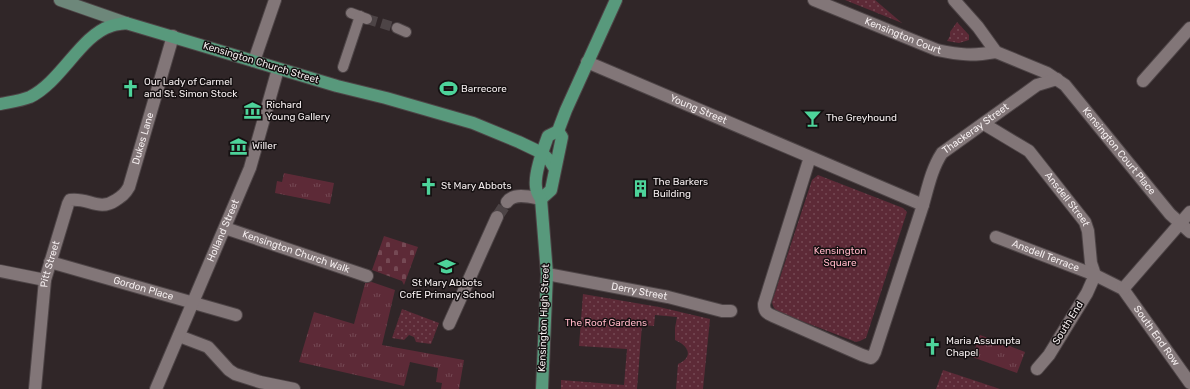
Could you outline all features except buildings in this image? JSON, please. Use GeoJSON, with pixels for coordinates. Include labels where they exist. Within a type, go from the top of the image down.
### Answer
{"type":"FeatureCollection","features":[{"type":"Feature","properties":{"kind":"main road"},"geometry":{"type":"LineString","coordinates":[[60,0],[126,23]]}},
{"type":"Feature","properties":{"kind":"main road"},"geometry":{"type":"LineString","coordinates":[[541,199],[551,190],[559,136],[566,110],[616,0]]}},
{"type":"Feature","properties":{"kind":"main road"},"geometry":{"type":"LineString","coordinates":[[0,104],[16,102],[31,96],[53,79],[88,41],[111,26],[126,23]]}},
{"type":"Feature","properties":{"kind":"main road","name":"Kensington Church Street"},"geometry":{"type":"LineString","coordinates":[[126,23],[278,69],[473,123],[542,153]]}},
{"type":"Feature","properties":{"kind":"main road"},"geometry":{"type":"LineString","coordinates":[[555,169],[542,153],[552,150],[559,136]]}},
{"type":"Feature","properties":{"kind":"main road","name":"Kensington High Street"},"geometry":{"type":"LineString","coordinates":[[542,153],[536,179],[536,189],[541,199],[547,274],[542,389]]}},
{"type":"Feature","properties":{"kind":"street"},"geometry":{"type":"LineString","coordinates":[[254,61],[275,0]]}},
{"type":"Feature","properties":{"kind":"street","name":"Kensington Court"},"geometry":{"type":"LineString","coordinates":[[814,0],[937,50],[958,55],[977,55],[996,52]]}},
{"type":"Feature","properties":{"kind":"street"},"geometry":{"type":"LineString","coordinates":[[954,0],[978,27],[996,52],[1057,79]]}},
{"type":"Feature","properties":{"kind":"street"},"geometry":{"type":"LineString","coordinates":[[343,67],[360,16]]}},
{"type":"Feature","properties":{"kind":"street"},"geometry":{"type":"LineString","coordinates":[[1143,81],[1190,28]]}},
{"type":"Feature","properties":{"kind":"street","name":"Dukes Lane"},"geometry":{"type":"LineString","coordinates":[[125,195],[129,187],[173,36]]}},
{"type":"Feature","properties":{"kind":"street","name":"Young Street"},"geometry":{"type":"LineString","coordinates":[[587,62],[810,157]]}},
{"type":"Feature","properties":{"kind":"street","name":"Holland Street"},"geometry":{"type":"LineString","coordinates":[[156,389],[194,303],[250,168],[278,69]]}},
{"type":"Feature","properties":{"kind":"street","name":"Thackeray Street"},"geometry":{"type":"LineString","coordinates":[[923,205],[933,171],[942,153],[1037,85],[1057,79]]}},
{"type":"Feature","properties":{"kind":"street","name":"Kensington Court Place"},"geometry":{"type":"LineString","coordinates":[[1057,79],[1065,84],[1170,214],[1190,232]]}},
{"type":"Feature","properties":{"kind":"street","name":"Ansdell Street"},"geometry":{"type":"LineString","coordinates":[[984,124],[1029,151],[1085,222],[1088,230],[1091,263],[1095,275]]}},
{"type":"Feature","properties":{"kind":"street"},"geometry":{"type":"LineString","coordinates":[[810,157],[923,205],[874,356],[867,358],[768,314],[764,308],[810,157]]}},
{"type":"Feature","properties":{"kind":"street","name":"Pitt Street"},"geometry":{"type":"LineString","coordinates":[[35,389],[45,280],[68,204],[70,200],[76,199],[100,205],[109,205],[125,195]]}},
{"type":"Feature","properties":{"kind":"street"},"geometry":{"type":"LineString","coordinates":[[507,202],[509,199],[516,196],[541,199]]}},
{"type":"Feature","properties":{"kind":"street"},"geometry":{"type":"LineString","coordinates":[[1095,275],[1123,289],[1190,212]]}},
{"type":"Feature","properties":{"kind":"street"},"geometry":{"type":"LineString","coordinates":[[449,324],[498,217]]}},
{"type":"Feature","properties":{"kind":"street","name":"Kensington Church Walk"},"geometry":{"type":"LineString","coordinates":[[225,228],[367,276]]}},
{"type":"Feature","properties":{"kind":"street","name":"Ansdell Terrace"},"geometry":{"type":"LineString","coordinates":[[996,237],[1095,275]]}},
{"type":"Feature","properties":{"kind":"street","name":"Gordon Place"},"geometry":{"type":"LineString","coordinates":[[50,262],[236,315]]}},
{"type":"Feature","properties":{"kind":"street"},"geometry":{"type":"LineString","coordinates":[[0,271],[45,280]]}},
{"type":"Feature","properties":{"kind":"street","name":"Derry Street"},"geometry":{"type":"LineString","coordinates":[[547,274],[668,297],[722,311],[731,311]]}},
{"type":"Feature","properties":{"kind":"street","name":"South End"},"geometry":{"type":"LineString","coordinates":[[1037,369],[1049,356],[1087,293],[1095,275]]}},
{"type":"Feature","properties":{"kind":"street","name":"South End Row"},"geometry":{"type":"LineString","coordinates":[[1123,289],[1190,383]]}},
{"type":"Feature","properties":{"kind":"street"},"geometry":{"type":"LineString","coordinates":[[179,336],[208,347],[229,370],[235,374],[260,382],[294,389]]}},
{"type":"Feature","properties":{"kind":"green space"},"geometry":{"type":"Polygon","coordinates":[[[845,0],[875,0],[902,23],[845,0]]]}},
{"type":"Feature","properties":{"kind":"green space"},"geometry":{"type":"Polygon","coordinates":[[[957,22],[969,35],[969,40],[959,43],[947,41],[950,36],[950,32],[957,22]]]}},
{"type":"Feature","properties":{"kind":"green space"},"geometry":{"type":"Polygon","coordinates":[[[284,173],[334,183],[330,204],[275,193],[277,181],[282,182],[284,173]]]}},
{"type":"Feature","properties":{"kind":"green space","name":"Kensington Square"},"geometry":{"type":"Polygon","coordinates":[[[818,175],[903,208],[907,212],[866,338],[856,342],[781,313],[775,309],[772,304],[812,180],[818,175]]]}},
{"type":"Feature","properties":{"kind":"green space"},"geometry":{"type":"Polygon","coordinates":[[[384,236],[418,247],[404,285],[402,281],[372,270],[384,236]]]}},
{"type":"Feature","properties":{"kind":"green space"},"geometry":{"type":"Polygon","coordinates":[[[366,280],[395,290],[382,345],[464,360],[459,389],[441,389],[442,383],[436,382],[438,368],[410,362],[404,386],[299,362],[314,312],[354,324],[366,280]]]}},
{"type":"Feature","properties":{"kind":"green space","name":"The Roof Gardens"},"geometry":{"type":"Polygon","coordinates":[[[583,294],[659,307],[710,319],[703,389],[676,389],[678,364],[686,358],[688,352],[684,345],[675,340],[677,317],[655,315],[654,326],[642,325],[637,389],[561,389],[561,380],[624,385],[627,349],[579,346],[583,294]]]}},
{"type":"Feature","properties":{"kind":"green space"},"geometry":{"type":"Polygon","coordinates":[[[402,309],[439,323],[431,344],[416,342],[414,337],[409,335],[404,340],[392,338],[402,309]]]}},
{"type":"Feature","properties":{"kind":"green space"},"geometry":{"type":"Polygon","coordinates":[[[980,335],[1025,352],[1017,373],[972,357],[980,335]]]}},
{"type":"Feature","properties":{"kind":"green space"},"geometry":{"type":"Polygon","coordinates":[[[943,370],[1000,389],[936,389],[943,370]]]}},
{"type":"Feature","properties":{"kind":"tunnel"},"geometry":{"type":"LineString","coordinates":[[367,19],[397,28]]}},
{"type":"Feature","properties":{"kind":"tunnel"},"geometry":{"type":"LineString","coordinates":[[497,217],[507,202]]}},
{"type":"Feature","properties":{"kind":"place","name":"Our Lady of Carmel and St. Simon Stock"},"geometry":{"type":"Point","coordinates":[131,88]}},
{"type":"Feature","properties":{"kind":"place","name":"Barrecore"},"geometry":{"type":"Point","coordinates":[448,89]}},
{"type":"Feature","properties":{"kind":"place","name":"Richard Young Gallery"},"geometry":{"type":"Point","coordinates":[253,111]}},
{"type":"Feature","properties":{"kind":"place","name":"The Greyhound"},"geometry":{"type":"Point","coordinates":[813,118]}},
{"type":"Feature","properties":{"kind":"place","name":"Willer"},"geometry":{"type":"Point","coordinates":[239,146]}},
{"type":"Feature","properties":{"kind":"place","name":"St Mary Abbots"},"geometry":{"type":"Point","coordinates":[428,186]}},
{"type":"Feature","properties":{"kind":"place","name":"The Barkers Building"},"geometry":{"type":"Point","coordinates":[640,188]}},
{"type":"Feature","properties":{"kind":"place","name":"St Mary Abbots CofE Primary School"},"geometry":{"type":"Point","coordinates":[447,266]}},
{"type":"Feature","properties":{"kind":"place","name":"Maria Assumpta Chapel"},"geometry":{"type":"Point","coordinates":[933,347]}}]}
